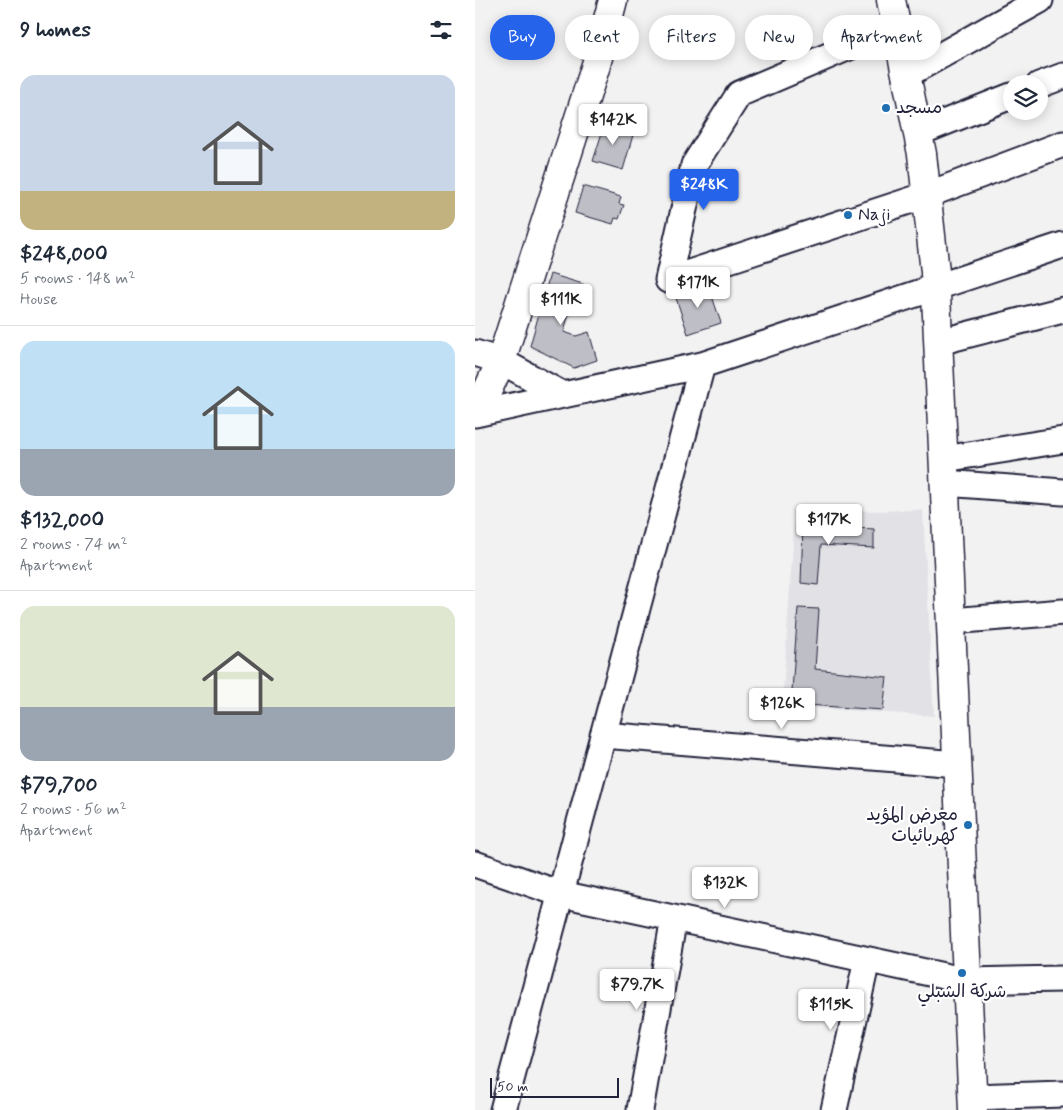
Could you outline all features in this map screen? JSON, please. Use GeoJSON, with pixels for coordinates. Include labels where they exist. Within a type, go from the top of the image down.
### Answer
{"type":"FeatureCollection","features":[{"type":"Feature","properties":{"kind":"main road"},"geometry":{"type":"LineString","coordinates":[[475,413],[501,361],[596,65],[613,0]]}},
{"type":"Feature","properties":{"kind":"main road"},"geometry":{"type":"LineString","coordinates":[[596,65],[632,0]]}},
{"type":"Feature","properties":{"kind":"main road"},"geometry":{"type":"LineString","coordinates":[[891,0],[894,15]]}},
{"type":"Feature","properties":{"kind":"main road"},"geometry":{"type":"LineString","coordinates":[[903,60],[918,132],[927,195],[936,287],[972,1104]]}},
{"type":"Feature","properties":{"kind":"street"},"geometry":{"type":"LineString","coordinates":[[906,75],[1040,0]]}},
{"type":"Feature","properties":{"kind":"street"},"geometry":{"type":"LineString","coordinates":[[823,58],[739,94],[694,166],[668,280],[927,195],[1063,144]]}},
{"type":"Feature","properties":{"kind":"street"},"geometry":{"type":"LineString","coordinates":[[1048,82],[1063,76]]}},
{"type":"Feature","properties":{"kind":"street"},"geometry":{"type":"LineString","coordinates":[[918,132],[1003,99]]}},
{"type":"Feature","properties":{"kind":"street"},"geometry":{"type":"LineString","coordinates":[[475,413],[702,365],[1063,245]]}},
{"type":"Feature","properties":{"kind":"street"},"geometry":{"type":"LineString","coordinates":[[939,342],[1063,310]]}},
{"type":"Feature","properties":{"kind":"street"},"geometry":{"type":"LineString","coordinates":[[475,354],[501,361],[563,395]]}},
{"type":"Feature","properties":{"kind":"street"},"geometry":{"type":"LineString","coordinates":[[503,1110],[702,365]]}},
{"type":"Feature","properties":{"kind":"street"},"geometry":{"type":"LineString","coordinates":[[945,471],[1063,440]]}},
{"type":"Feature","properties":{"kind":"street"},"geometry":{"type":"LineString","coordinates":[[945,471],[1063,492]]}},
{"type":"Feature","properties":{"kind":"street"},"geometry":{"type":"LineString","coordinates":[[951,621],[1063,612]]}},
{"type":"Feature","properties":{"kind":"street"},"geometry":{"type":"LineString","coordinates":[[603,735],[957,764]]}},
{"type":"Feature","properties":{"kind":"street"},"geometry":{"type":"LineString","coordinates":[[475,864],[561,894],[967,981],[1063,979]]}},
{"type":"Feature","properties":{"kind":"street"},"geometry":{"type":"LineString","coordinates":[[640,1110],[674,918]]}},
{"type":"Feature","properties":{"kind":"street"},"geometry":{"type":"LineString","coordinates":[[834,1110],[867,960]]}},
{"type":"Feature","properties":{"kind":"street"},"geometry":{"type":"LineString","coordinates":[[972,1104],[1063,1094]]}},
{"type":"Feature","properties":{"kind":"shaded area"},"geometry":{"type":"Polygon","coordinates":[[[923,510],[934,716],[782,706],[795,512],[923,510]]]}},
{"type":"Feature","properties":{"kind":"building"},"geometry":{"type":"Polygon","coordinates":[[[606,120],[633,135],[623,170],[593,161],[606,120]]]}},
{"type":"Feature","properties":{"kind":"building"},"geometry":{"type":"Polygon","coordinates":[[[583,186],[621,197],[619,204],[624,205],[619,219],[615,218],[613,224],[575,213],[583,186]]]}},
{"type":"Feature","properties":{"kind":"building"},"geometry":{"type":"Polygon","coordinates":[[[550,274],[583,284],[580,297],[574,295],[564,332],[576,336],[589,332],[597,360],[574,368],[530,346],[550,274]]]}},
{"type":"Feature","properties":{"kind":"building"},"geometry":{"type":"Polygon","coordinates":[[[708,284],[721,323],[688,334],[675,295],[708,284]]]}},
{"type":"Feature","properties":{"kind":"building"},"geometry":{"type":"Polygon","coordinates":[[[803,525],[874,529],[874,548],[821,545],[818,585],[801,583],[803,525]]]}},
{"type":"Feature","properties":{"kind":"building"},"geometry":{"type":"Polygon","coordinates":[[[798,608],[819,609],[815,669],[887,677],[883,710],[791,704],[798,608]]]}},
{"type":"Feature","properties":{"kind":"place","name":"مسجد"},"geometry":{"type":"Point","coordinates":[886,108]}},
{"type":"Feature","properties":{"kind":"place","name":"Naji"},"geometry":{"type":"Point","coordinates":[848,215]}},
{"type":"Feature","properties":{"kind":"place","name":"معرض المؤيد كهربائيات"},"geometry":{"type":"Point","coordinates":[968,825]}},
{"type":"Feature","properties":{"kind":"place","name":"شركة الشبلي"},"geometry":{"type":"Point","coordinates":[962,973]}}]}
